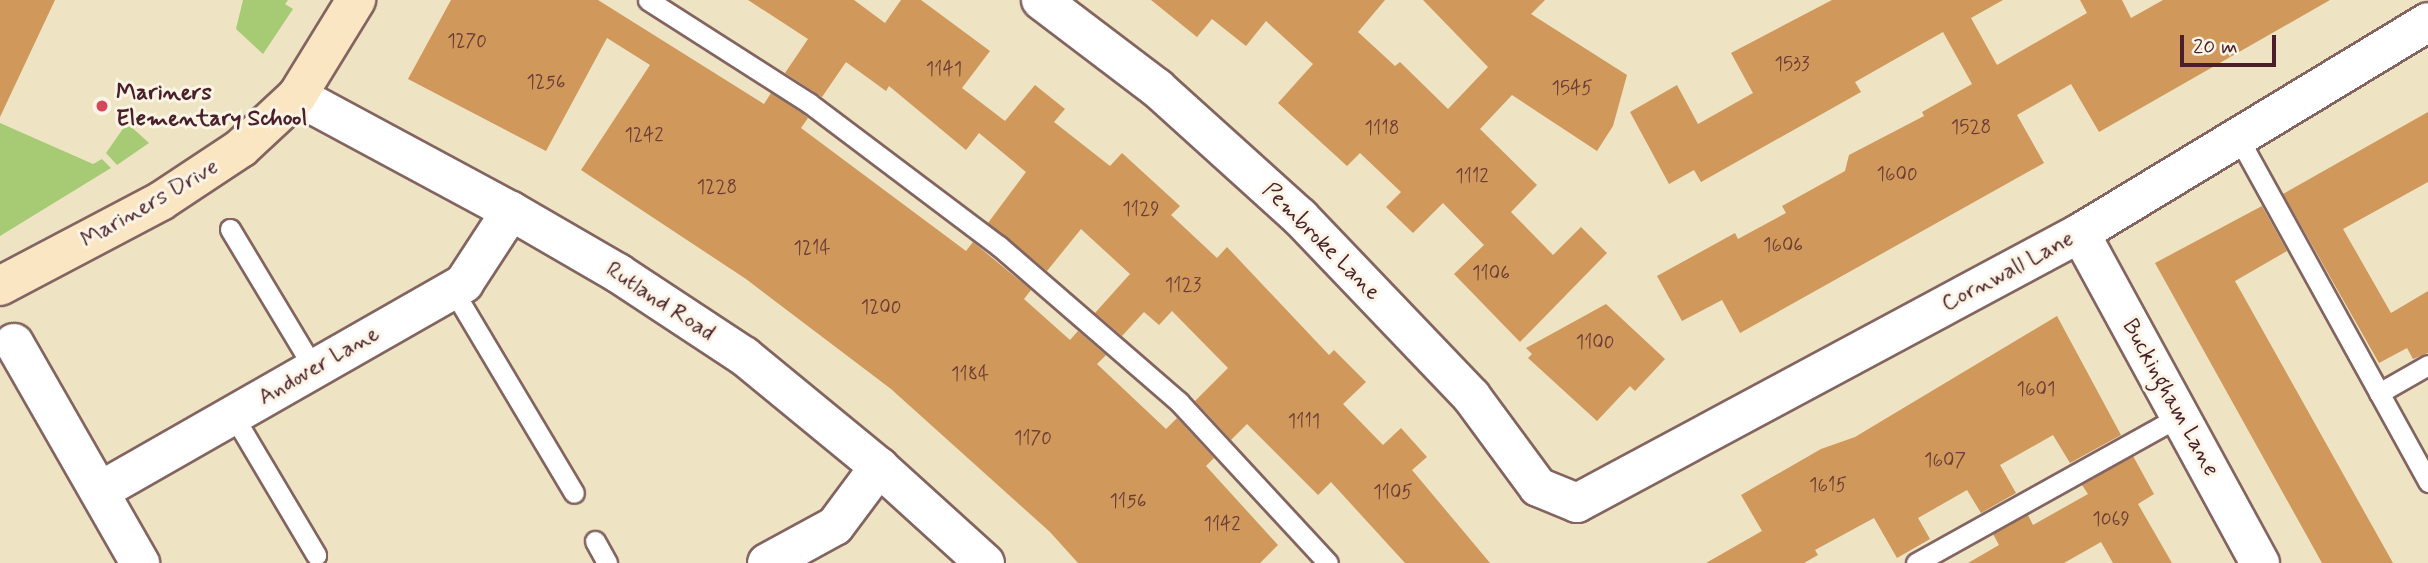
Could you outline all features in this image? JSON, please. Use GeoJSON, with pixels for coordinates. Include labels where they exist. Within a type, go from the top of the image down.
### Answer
{"type":"FeatureCollection","features":[{"type":"Feature","properties":{"kind":"street","name":"Mariners Drive"},"geometry":{"type":"LineString","coordinates":[[0,286],[208,175],[297,96],[356,0]]}},
{"type":"Feature","properties":{"kind":"street","name":"Pembroke Lane"},"geometry":{"type":"LineString","coordinates":[[1041,0],[1157,88],[1300,217],[1471,397],[1538,487],[1577,503]]}},
{"type":"Feature","properties":{"kind":"street","name":"Cornwall Lane"},"geometry":{"type":"LineString","coordinates":[[1577,503],[2080,233],[2428,22]]}},
{"type":"Feature","properties":{"kind":"street","name":"Rutland Road"},"geometry":{"type":"LineString","coordinates":[[297,96],[511,211],[744,356],[879,467],[985,563]]}},
{"type":"Feature","properties":{"kind":"street","name":"Andover Lane"},"geometry":{"type":"LineString","coordinates":[[100,491],[464,283],[511,211]]}},
{"type":"Feature","properties":{"kind":"street","name":"Buckingham Lane"},"geometry":{"type":"LineString","coordinates":[[2080,233],[2260,563]]}},
{"type":"Feature","properties":{"kind":"street"},"geometry":{"type":"LineString","coordinates":[[14,343],[140,563]]}},
{"type":"Feature","properties":{"kind":"street"},"geometry":{"type":"LineString","coordinates":[[767,563],[835,526],[879,467]]}},
{"type":"Feature","properties":{"kind":"lane"},"geometry":{"type":"LineString","coordinates":[[648,0],[809,103],[999,246],[1179,402],[1328,563]]}},
{"type":"Feature","properties":{"kind":"lane"},"geometry":{"type":"LineString","coordinates":[[2239,139],[2428,482]]}},
{"type":"Feature","properties":{"kind":"lane"},"geometry":{"type":"LineString","coordinates":[[230,229],[314,369]]}},
{"type":"Feature","properties":{"kind":"lane"},"geometry":{"type":"LineString","coordinates":[[453,289],[574,493]]}},
{"type":"Feature","properties":{"kind":"lane"},"geometry":{"type":"LineString","coordinates":[[2379,393],[2428,365]]}},
{"type":"Feature","properties":{"kind":"lane"},"geometry":{"type":"LineString","coordinates":[[233,415],[316,555]]}},
{"type":"Feature","properties":{"kind":"lane"},"geometry":{"type":"LineString","coordinates":[[1916,563],[2180,416]]}},
{"type":"Feature","properties":{"kind":"lane"},"geometry":{"type":"LineString","coordinates":[[595,541],[607,563]]}},
{"type":"Feature","properties":{"kind":"green space"},"geometry":{"type":"Polygon","coordinates":[[[243,0],[288,0],[285,4],[293,9],[263,54],[236,29],[243,0]]]}},
{"type":"Feature","properties":{"kind":"green space"},"geometry":{"type":"Polygon","coordinates":[[[0,123],[93,164],[102,159],[111,168],[0,236],[0,123]]]}},
{"type":"Feature","properties":{"kind":"green space"},"geometry":{"type":"Polygon","coordinates":[[[127,123],[149,143],[117,165],[106,153],[127,123]]]}},
{"type":"Feature","properties":{"kind":"building"},"geometry":{"type":"Polygon","coordinates":[[[0,0],[55,0],[0,117],[0,0]]]}},
{"type":"Feature","properties":{"kind":"building"},"geometry":{"type":"Polygon","coordinates":[[[451,0],[598,0],[764,104],[771,93],[802,113],[808,118],[801,128],[966,251],[973,242],[1031,290],[1024,299],[1070,340],[1078,331],[1106,355],[1097,364],[1166,429],[1177,418],[1214,458],[1206,466],[1278,545],[1260,563],[1078,563],[1050,532],[891,389],[746,279],[581,170],[650,65],[607,38],[546,151],[408,79],[451,0]]]}},
{"type":"Feature","properties":{"kind":"building"},"geometry":{"type":"Polygon","coordinates":[[[748,0],[854,0],[885,23],[901,0],[921,0],[990,51],[962,88],[1005,121],[1035,85],[1065,109],[1054,122],[1110,166],[1122,153],[1180,206],[1171,215],[1217,258],[1227,247],[1329,355],[1334,350],[1366,382],[1343,404],[1383,445],[1401,428],[1427,457],[1412,470],[1490,563],[1405,563],[1331,482],[1318,495],[1247,424],[1231,440],[1195,401],[1228,368],[1172,311],[1159,325],[1144,312],[1122,336],[1095,313],[1130,274],[1081,229],[1047,271],[988,223],[1026,172],[979,133],[966,150],[889,86],[886,91],[846,62],[822,97],[785,73],[808,39],[748,0]]]}},
{"type":"Feature","properties":{"kind":"building"},"geometry":{"type":"Polygon","coordinates":[[[1151,0],[1385,0],[1358,32],[1395,66],[1400,62],[1448,109],[1488,67],[1423,0],[1545,0],[1531,14],[1627,75],[1613,126],[1597,151],[1512,95],[1480,129],[1537,185],[1511,212],[1553,255],[1581,227],[1607,253],[1520,342],[1454,274],[1484,245],[1443,203],[1413,233],[1386,207],[1401,192],[1360,153],[1347,166],[1278,103],[1313,64],[1266,21],[1246,46],[1212,19],[1197,37],[1151,0]]]}},
{"type":"Feature","properties":{"kind":"building"},"geometry":{"type":"Polygon","coordinates":[[[1832,0],[2003,0],[1971,18],[1997,65],[2087,13],[2080,0],[2122,0],[2131,18],[2163,0],[2330,0],[2099,132],[2071,84],[2017,115],[2044,163],[1740,333],[1722,300],[1682,321],[1657,276],[1735,233],[1738,239],[1786,213],[1782,206],[1845,171],[1849,155],[1924,116],[1922,112],[1972,84],[1943,32],[1855,82],[1861,92],[1701,182],[1694,170],[1669,184],[1630,112],[1677,85],[1698,124],[1753,93],[1731,53],[1832,0]]]}},
{"type":"Feature","properties":{"kind":"building"},"geometry":{"type":"Polygon","coordinates":[[[2428,112],[2428,182],[2343,229],[2391,313],[2428,291],[2428,353],[2413,359],[2407,348],[2379,363],[2283,194],[2428,112]]]}},
{"type":"Feature","properties":{"kind":"building"},"geometry":{"type":"Polygon","coordinates":[[[2262,206],[2287,251],[2235,281],[2393,563],[2322,563],[2155,263],[2262,206]]]}},
{"type":"Feature","properties":{"kind":"building"},"geometry":{"type":"Polygon","coordinates":[[[1606,304],[1665,359],[1635,391],[1630,386],[1597,421],[1528,358],[1532,354],[1526,348],[1606,304]]]}},
{"type":"Feature","properties":{"kind":"building"},"geometry":{"type":"Polygon","coordinates":[[[2057,316],[2121,435],[2070,463],[2053,435],[2000,465],[2016,493],[1981,513],[1967,490],[1918,518],[1930,539],[1897,558],[1874,518],[1815,550],[1818,555],[1804,563],[1706,563],[1762,531],[1741,495],[1821,449],[1855,437],[2057,316]]]}},
{"type":"Feature","properties":{"kind":"building"},"geometry":{"type":"Polygon","coordinates":[[[2133,456],[2154,494],[2138,504],[2172,563],[2113,563],[2101,542],[2064,563],[1968,563],[1999,545],[1993,534],[2028,515],[2033,525],[2088,494],[2082,485],[2133,456]]]}},
{"type":"Feature","properties":{"kind":"place","name":"Mariners Elementary School"},"geometry":{"type":"Point","coordinates":[102,106]}}]}
